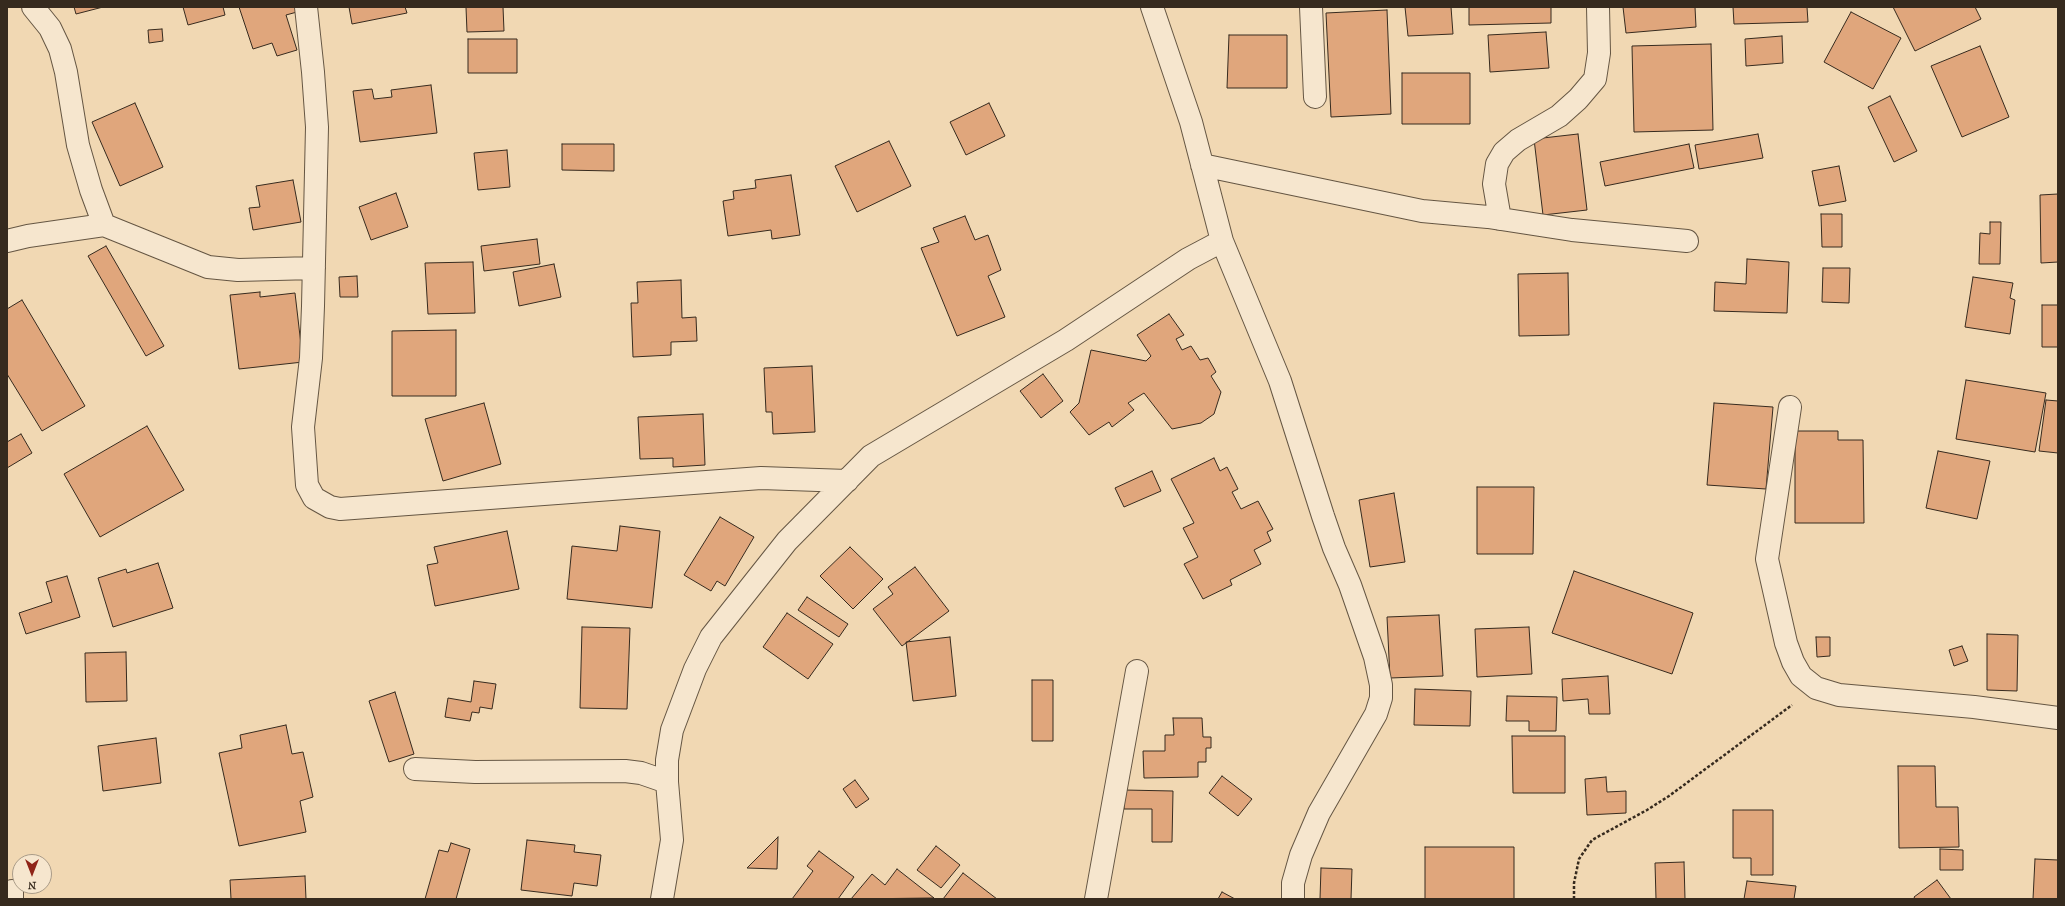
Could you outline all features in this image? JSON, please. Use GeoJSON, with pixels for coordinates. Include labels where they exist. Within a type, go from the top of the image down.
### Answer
{"type":"FeatureCollection","features":[{"type":"Feature","properties":{"kind":"street"},"geometry":{"type":"LineString","coordinates":[[33,7],[50,28],[60,49],[66,72],[78,145],[91,190],[104,225]]}},
{"type":"Feature","properties":{"kind":"street"},"geometry":{"type":"LineString","coordinates":[[306,7],[317,127],[311,358],[303,427],[304,464],[307,485],[314,498],[330,507],[348,508],[761,478],[847,481]]}},
{"type":"Feature","properties":{"kind":"street"},"geometry":{"type":"LineString","coordinates":[[1152,7],[1191,122],[1222,241],[1280,381],[1334,548],[1350,585],[1375,657],[1381,685],[1381,698],[1376,714],[1319,813],[1301,855],[1293,883],[1293,899]]}},
{"type":"Feature","properties":{"kind":"street"},"geometry":{"type":"LineString","coordinates":[[1312,7],[1315,97]]}},
{"type":"Feature","properties":{"kind":"street"},"geometry":{"type":"LineString","coordinates":[[1500,219],[1494,184],[1497,164],[1504,152],[1518,140],[1558,116],[1578,99],[1595,79],[1599,54],[1598,7]]}},
{"type":"Feature","properties":{"kind":"street"},"geometry":{"type":"LineString","coordinates":[[1202,165],[1422,211],[1500,219],[1572,230],[1687,241]]}},
{"type":"Feature","properties":{"kind":"street"},"geometry":{"type":"LineString","coordinates":[[7,241],[43,233],[104,225],[208,267],[238,270],[314,268]]}},
{"type":"Feature","properties":{"kind":"street"},"geometry":{"type":"LineString","coordinates":[[662,899],[672,840],[667,782],[667,760],[672,730],[695,669],[711,637],[787,541],[871,456],[1066,340],[1188,260],[1222,241]]}},
{"type":"Feature","properties":{"kind":"street"},"geometry":{"type":"LineString","coordinates":[[1790,407],[1767,559],[1786,643],[1793,662],[1801,676],[1816,688],[1838,695],[1974,707],[2058,718]]}},
{"type":"Feature","properties":{"kind":"street"},"geometry":{"type":"LineString","coordinates":[[1096,899],[1137,671]]}},
{"type":"Feature","properties":{"kind":"street"},"geometry":{"type":"LineString","coordinates":[[415,769],[475,772],[625,771],[640,773],[667,782]]}},
{"type":"Feature","properties":{"kind":"path"},"geometry":{"type":"LineString","coordinates":[[1574,899],[1574,884],[1579,859],[1592,840],[1647,810],[1669,796],[1816,688]]}},
{"type":"Feature","properties":{"kind":"building"},"geometry":{"type":"Polygon","coordinates":[[[74,7],[103,7],[76,14],[74,7]]]}},
{"type":"Feature","properties":{"kind":"building"},"geometry":{"type":"Polygon","coordinates":[[[183,7],[223,7],[225,15],[188,25],[183,7]]]}},
{"type":"Feature","properties":{"kind":"building"},"geometry":{"type":"Polygon","coordinates":[[[239,7],[296,7],[297,12],[286,15],[297,50],[277,56],[272,43],[253,49],[239,7]]]}},
{"type":"Feature","properties":{"kind":"building"},"geometry":{"type":"Polygon","coordinates":[[[349,7],[405,7],[407,13],[352,24],[349,7]]]}},
{"type":"Feature","properties":{"kind":"building"},"geometry":{"type":"Polygon","coordinates":[[[466,7],[503,7],[504,31],[467,32],[466,7]]]}},
{"type":"Feature","properties":{"kind":"building"},"geometry":{"type":"Polygon","coordinates":[[[1405,7],[1451,7],[1453,34],[1408,36],[1405,7]]]}},
{"type":"Feature","properties":{"kind":"building"},"geometry":{"type":"Polygon","coordinates":[[[1469,7],[1551,7],[1551,23],[1469,25],[1469,7]]]}},
{"type":"Feature","properties":{"kind":"building"},"geometry":{"type":"Polygon","coordinates":[[[1623,7],[1695,7],[1696,27],[1626,33],[1623,7]]]}},
{"type":"Feature","properties":{"kind":"building"},"geometry":{"type":"Polygon","coordinates":[[[1733,7],[1807,7],[1808,22],[1734,24],[1733,7]]]}},
{"type":"Feature","properties":{"kind":"building"},"geometry":{"type":"Polygon","coordinates":[[[1893,7],[1975,7],[1981,19],[1915,51],[1893,7]]]}},
{"type":"Feature","properties":{"kind":"building"},"geometry":{"type":"Polygon","coordinates":[[[1387,10],[1391,114],[1331,117],[1326,13],[1387,10]]]}},
{"type":"Feature","properties":{"kind":"building"},"geometry":{"type":"Polygon","coordinates":[[[1851,12],[1901,38],[1873,89],[1824,62],[1851,12]]]}},
{"type":"Feature","properties":{"kind":"building"},"geometry":{"type":"Polygon","coordinates":[[[162,29],[163,41],[149,43],[148,30],[162,29]]]}},
{"type":"Feature","properties":{"kind":"building"},"geometry":{"type":"Polygon","coordinates":[[[1546,32],[1549,68],[1490,72],[1488,35],[1546,32]]]}},
{"type":"Feature","properties":{"kind":"building"},"geometry":{"type":"Polygon","coordinates":[[[1229,35],[1287,35],[1287,88],[1227,88],[1229,35]]]}},
{"type":"Feature","properties":{"kind":"building"},"geometry":{"type":"Polygon","coordinates":[[[1782,36],[1783,63],[1746,66],[1745,39],[1782,36]]]}},
{"type":"Feature","properties":{"kind":"building"},"geometry":{"type":"Polygon","coordinates":[[[468,39],[517,39],[517,73],[468,73],[468,39]]]}},
{"type":"Feature","properties":{"kind":"building"},"geometry":{"type":"Polygon","coordinates":[[[1711,44],[1713,130],[1634,132],[1632,46],[1711,44]]]}},
{"type":"Feature","properties":{"kind":"building"},"geometry":{"type":"Polygon","coordinates":[[[1980,46],[2009,117],[1962,137],[1931,66],[1980,46]]]}},
{"type":"Feature","properties":{"kind":"building"},"geometry":{"type":"Polygon","coordinates":[[[1402,73],[1470,73],[1470,124],[1402,124],[1402,73]]]}},
{"type":"Feature","properties":{"kind":"building"},"geometry":{"type":"Polygon","coordinates":[[[431,85],[437,133],[360,142],[353,91],[372,89],[374,99],[392,97],[391,90],[431,85]]]}},
{"type":"Feature","properties":{"kind":"building"},"geometry":{"type":"Polygon","coordinates":[[[1890,96],[1917,151],[1894,162],[1868,107],[1890,96]]]}},
{"type":"Feature","properties":{"kind":"building"},"geometry":{"type":"Polygon","coordinates":[[[135,103],[163,167],[120,186],[92,122],[135,103]]]}},
{"type":"Feature","properties":{"kind":"building"},"geometry":{"type":"Polygon","coordinates":[[[989,103],[1005,136],[966,155],[950,122],[989,103]]]}},
{"type":"Feature","properties":{"kind":"building"},"geometry":{"type":"Polygon","coordinates":[[[1578,134],[1587,210],[1543,215],[1534,139],[1578,134]]]}},
{"type":"Feature","properties":{"kind":"building"},"geometry":{"type":"Polygon","coordinates":[[[1758,134],[1763,158],[1699,169],[1695,145],[1758,134]]]}},
{"type":"Feature","properties":{"kind":"building"},"geometry":{"type":"Polygon","coordinates":[[[889,141],[911,186],[857,212],[835,166],[889,141]]]}},
{"type":"Feature","properties":{"kind":"building"},"geometry":{"type":"Polygon","coordinates":[[[562,144],[614,144],[614,171],[562,170],[562,144]]]}},
{"type":"Feature","properties":{"kind":"building"},"geometry":{"type":"Polygon","coordinates":[[[1689,144],[1694,168],[1605,186],[1600,162],[1689,144]]]}},
{"type":"Feature","properties":{"kind":"building"},"geometry":{"type":"Polygon","coordinates":[[[507,150],[510,187],[478,190],[474,153],[507,150]]]}},
{"type":"Feature","properties":{"kind":"building"},"geometry":{"type":"Polygon","coordinates":[[[1839,166],[1846,201],[1819,206],[1812,171],[1839,166]]]}},
{"type":"Feature","properties":{"kind":"building"},"geometry":{"type":"Polygon","coordinates":[[[791,175],[800,235],[772,239],[771,230],[728,236],[723,201],[734,199],[733,191],[756,188],[755,180],[791,175]]]}},
{"type":"Feature","properties":{"kind":"building"},"geometry":{"type":"Polygon","coordinates":[[[293,180],[301,222],[253,230],[249,208],[260,207],[256,186],[293,180]]]}},
{"type":"Feature","properties":{"kind":"building"},"geometry":{"type":"Polygon","coordinates":[[[396,193],[408,227],[371,240],[359,207],[396,193]]]}},
{"type":"Feature","properties":{"kind":"building"},"geometry":{"type":"Polygon","coordinates":[[[2058,194],[2058,262],[2041,263],[2040,195],[2058,194]]]}},
{"type":"Feature","properties":{"kind":"building"},"geometry":{"type":"Polygon","coordinates":[[[1821,214],[1842,214],[1842,247],[1822,247],[1821,214]]]}},
{"type":"Feature","properties":{"kind":"building"},"geometry":{"type":"Polygon","coordinates":[[[965,216],[975,240],[988,235],[1001,270],[988,276],[1005,317],[957,336],[921,248],[939,242],[933,228],[965,216]]]}},
{"type":"Feature","properties":{"kind":"building"},"geometry":{"type":"Polygon","coordinates":[[[1990,222],[2001,222],[2000,264],[1979,264],[1980,233],[1990,234],[1990,222]]]}},
{"type":"Feature","properties":{"kind":"building"},"geometry":{"type":"Polygon","coordinates":[[[537,239],[540,264],[484,271],[481,246],[537,239]]]}},
{"type":"Feature","properties":{"kind":"building"},"geometry":{"type":"Polygon","coordinates":[[[106,246],[164,346],[146,356],[88,256],[106,246]]]}},
{"type":"Feature","properties":{"kind":"building"},"geometry":{"type":"Polygon","coordinates":[[[1747,259],[1789,262],[1787,313],[1714,311],[1715,282],[1746,284],[1747,259]]]}},
{"type":"Feature","properties":{"kind":"building"},"geometry":{"type":"Polygon","coordinates":[[[473,262],[475,313],[428,314],[425,263],[473,262]]]}},
{"type":"Feature","properties":{"kind":"building"},"geometry":{"type":"Polygon","coordinates":[[[554,264],[561,297],[519,306],[513,272],[554,264]]]}},
{"type":"Feature","properties":{"kind":"building"},"geometry":{"type":"Polygon","coordinates":[[[1823,268],[1850,268],[1849,303],[1822,302],[1823,268]]]}},
{"type":"Feature","properties":{"kind":"building"},"geometry":{"type":"Polygon","coordinates":[[[1568,273],[1569,335],[1519,336],[1518,274],[1568,273]]]}},
{"type":"Feature","properties":{"kind":"building"},"geometry":{"type":"Polygon","coordinates":[[[357,276],[358,297],[340,297],[339,277],[357,276]]]}},
{"type":"Feature","properties":{"kind":"building"},"geometry":{"type":"Polygon","coordinates":[[[1973,277],[2013,283],[2010,298],[2015,300],[2010,334],[1965,327],[1973,277]]]}},
{"type":"Feature","properties":{"kind":"building"},"geometry":{"type":"Polygon","coordinates":[[[681,280],[682,318],[696,317],[697,341],[671,342],[671,355],[633,357],[631,303],[638,303],[637,282],[681,280]]]}},
{"type":"Feature","properties":{"kind":"building"},"geometry":{"type":"Polygon","coordinates":[[[260,292],[260,297],[295,293],[303,362],[239,369],[230,295],[260,292]]]}},
{"type":"Feature","properties":{"kind":"building"},"geometry":{"type":"Polygon","coordinates":[[[22,300],[85,406],[42,431],[7,374],[7,309],[22,300]]]}},
{"type":"Feature","properties":{"kind":"building"},"geometry":{"type":"Polygon","coordinates":[[[2042,305],[2058,305],[2058,347],[2042,347],[2042,305]]]}},
{"type":"Feature","properties":{"kind":"building"},"geometry":{"type":"Polygon","coordinates":[[[1169,314],[1184,335],[1176,339],[1182,350],[1191,346],[1200,360],[1208,358],[1216,372],[1211,376],[1221,392],[1214,414],[1201,423],[1172,429],[1144,393],[1128,403],[1134,410],[1112,427],[1109,422],[1089,435],[1070,412],[1079,403],[1091,350],[1146,361],[1151,356],[1137,335],[1169,314]]]}},
{"type":"Feature","properties":{"kind":"building"},"geometry":{"type":"Polygon","coordinates":[[[456,330],[456,396],[392,396],[392,331],[456,330]]]}},
{"type":"Feature","properties":{"kind":"building"},"geometry":{"type":"Polygon","coordinates":[[[812,366],[815,432],[773,434],[772,412],[766,412],[764,368],[812,366]]]}},
{"type":"Feature","properties":{"kind":"building"},"geometry":{"type":"Polygon","coordinates":[[[1043,374],[1063,401],[1041,418],[1020,391],[1043,374]]]}},
{"type":"Feature","properties":{"kind":"building"},"geometry":{"type":"Polygon","coordinates":[[[1966,380],[2046,393],[2035,452],[1956,439],[1966,380]]]}},
{"type":"Feature","properties":{"kind":"building"},"geometry":{"type":"Polygon","coordinates":[[[2046,400],[2058,401],[2058,453],[2039,451],[2046,400]]]}},
{"type":"Feature","properties":{"kind":"building"},"geometry":{"type":"Polygon","coordinates":[[[484,403],[501,464],[443,481],[425,419],[484,403]]]}},
{"type":"Feature","properties":{"kind":"building"},"geometry":{"type":"Polygon","coordinates":[[[1714,403],[1773,407],[1766,489],[1707,485],[1714,403]]]}},
{"type":"Feature","properties":{"kind":"building"},"geometry":{"type":"Polygon","coordinates":[[[703,414],[705,465],[673,467],[673,458],[640,459],[638,417],[703,414]]]}},
{"type":"Feature","properties":{"kind":"building"},"geometry":{"type":"Polygon","coordinates":[[[147,426],[184,490],[100,537],[64,474],[147,426]]]}},
{"type":"Feature","properties":{"kind":"building"},"geometry":{"type":"Polygon","coordinates":[[[1795,431],[1838,431],[1838,440],[1863,440],[1864,523],[1795,523],[1795,431]]]}},
{"type":"Feature","properties":{"kind":"building"},"geometry":{"type":"Polygon","coordinates":[[[21,434],[32,453],[7,468],[7,442],[21,434]]]}},
{"type":"Feature","properties":{"kind":"building"},"geometry":{"type":"Polygon","coordinates":[[[1938,451],[1990,461],[1977,519],[1926,508],[1938,451]]]}},
{"type":"Feature","properties":{"kind":"building"},"geometry":{"type":"Polygon","coordinates":[[[1214,458],[1220,471],[1227,467],[1238,489],[1232,492],[1241,509],[1258,501],[1273,529],[1267,532],[1271,541],[1254,550],[1261,564],[1230,580],[1232,585],[1203,599],[1184,564],[1198,557],[1183,528],[1194,523],[1171,479],[1214,458]]]}},
{"type":"Feature","properties":{"kind":"building"},"geometry":{"type":"Polygon","coordinates":[[[1152,471],[1161,491],[1124,507],[1115,488],[1152,471]]]}},
{"type":"Feature","properties":{"kind":"building"},"geometry":{"type":"Polygon","coordinates":[[[1477,487],[1534,487],[1533,554],[1477,554],[1477,487]]]}},
{"type":"Feature","properties":{"kind":"building"},"geometry":{"type":"Polygon","coordinates":[[[1394,493],[1405,562],[1370,567],[1359,500],[1394,493]]]}},
{"type":"Feature","properties":{"kind":"building"},"geometry":{"type":"Polygon","coordinates":[[[720,517],[754,537],[725,586],[717,581],[711,591],[684,575],[720,517]]]}},
{"type":"Feature","properties":{"kind":"building"},"geometry":{"type":"Polygon","coordinates":[[[620,526],[660,531],[652,608],[567,599],[572,546],[617,551],[620,526]]]}},
{"type":"Feature","properties":{"kind":"building"},"geometry":{"type":"Polygon","coordinates":[[[507,531],[519,589],[435,606],[427,565],[438,563],[434,547],[507,531]]]}},
{"type":"Feature","properties":{"kind":"building"},"geometry":{"type":"Polygon","coordinates":[[[850,547],[883,579],[853,609],[820,576],[850,547]]]}},
{"type":"Feature","properties":{"kind":"building"},"geometry":{"type":"Polygon","coordinates":[[[158,563],[173,608],[113,627],[98,578],[126,569],[127,573],[158,563]]]}},
{"type":"Feature","properties":{"kind":"building"},"geometry":{"type":"Polygon","coordinates":[[[915,567],[949,611],[902,646],[873,609],[893,594],[888,587],[915,567]]]}},
{"type":"Feature","properties":{"kind":"building"},"geometry":{"type":"Polygon","coordinates":[[[1574,571],[1693,613],[1672,674],[1552,633],[1574,571]]]}},
{"type":"Feature","properties":{"kind":"building"},"geometry":{"type":"Polygon","coordinates":[[[67,576],[80,617],[26,634],[19,613],[52,602],[46,582],[67,576]]]}},
{"type":"Feature","properties":{"kind":"building"},"geometry":{"type":"Polygon","coordinates":[[[807,597],[848,624],[839,637],[798,610],[807,597]]]}},
{"type":"Feature","properties":{"kind":"building"},"geometry":{"type":"Polygon","coordinates":[[[787,613],[833,644],[808,679],[763,647],[787,613]]]}},
{"type":"Feature","properties":{"kind":"building"},"geometry":{"type":"Polygon","coordinates":[[[1439,615],[1443,676],[1390,678],[1387,617],[1439,615]]]}},
{"type":"Feature","properties":{"kind":"building"},"geometry":{"type":"Polygon","coordinates":[[[582,627],[630,628],[627,709],[580,708],[582,627]]]}},
{"type":"Feature","properties":{"kind":"building"},"geometry":{"type":"Polygon","coordinates":[[[1529,627],[1532,674],[1477,677],[1475,629],[1529,627]]]}},
{"type":"Feature","properties":{"kind":"building"},"geometry":{"type":"Polygon","coordinates":[[[1987,634],[2018,635],[2017,691],[1987,690],[1987,634]]]}},
{"type":"Feature","properties":{"kind":"building"},"geometry":{"type":"Polygon","coordinates":[[[950,637],[956,696],[913,701],[906,642],[950,637]]]}},
{"type":"Feature","properties":{"kind":"building"},"geometry":{"type":"Polygon","coordinates":[[[1816,637],[1830,637],[1830,656],[1817,657],[1816,637]]]}},
{"type":"Feature","properties":{"kind":"building"},"geometry":{"type":"Polygon","coordinates":[[[1962,646],[1968,661],[1954,666],[1949,650],[1962,646]]]}},
{"type":"Feature","properties":{"kind":"building"},"geometry":{"type":"Polygon","coordinates":[[[126,652],[127,701],[86,702],[85,653],[126,652]]]}},
{"type":"Feature","properties":{"kind":"building"},"geometry":{"type":"Polygon","coordinates":[[[1608,676],[1610,714],[1589,714],[1588,699],[1563,701],[1562,679],[1608,676]]]}},
{"type":"Feature","properties":{"kind":"building"},"geometry":{"type":"Polygon","coordinates":[[[1032,680],[1053,680],[1053,741],[1032,741],[1032,680]]]}},
{"type":"Feature","properties":{"kind":"building"},"geometry":{"type":"Polygon","coordinates":[[[474,681],[496,684],[492,709],[480,707],[479,713],[472,712],[470,721],[445,717],[448,698],[471,702],[474,681]]]}},
{"type":"Feature","properties":{"kind":"building"},"geometry":{"type":"Polygon","coordinates":[[[1415,689],[1471,691],[1470,726],[1414,725],[1415,689]]]}},
{"type":"Feature","properties":{"kind":"building"},"geometry":{"type":"Polygon","coordinates":[[[395,692],[414,754],[389,762],[369,701],[395,692]]]}},
{"type":"Feature","properties":{"kind":"building"},"geometry":{"type":"Polygon","coordinates":[[[1507,696],[1557,697],[1556,731],[1529,731],[1529,721],[1506,721],[1507,696]]]}},
{"type":"Feature","properties":{"kind":"building"},"geometry":{"type":"Polygon","coordinates":[[[1173,718],[1202,718],[1203,737],[1211,737],[1211,748],[1206,748],[1206,762],[1198,762],[1198,777],[1144,778],[1143,751],[1165,751],[1165,735],[1174,735],[1173,718]]]}},
{"type":"Feature","properties":{"kind":"building"},"geometry":{"type":"Polygon","coordinates":[[[286,725],[292,754],[303,752],[313,797],[300,801],[306,832],[239,846],[219,753],[242,748],[240,735],[286,725]]]}},
{"type":"Feature","properties":{"kind":"building"},"geometry":{"type":"Polygon","coordinates":[[[1512,736],[1565,736],[1565,793],[1513,793],[1512,736]]]}},
{"type":"Feature","properties":{"kind":"building"},"geometry":{"type":"Polygon","coordinates":[[[156,738],[161,783],[103,791],[98,746],[156,738]]]}},
{"type":"Feature","properties":{"kind":"building"},"geometry":{"type":"Polygon","coordinates":[[[1898,766],[1935,766],[1936,807],[1958,807],[1959,847],[1899,848],[1898,766]]]}},
{"type":"Feature","properties":{"kind":"building"},"geometry":{"type":"Polygon","coordinates":[[[1222,776],[1252,799],[1238,816],[1209,793],[1222,776]]]}},
{"type":"Feature","properties":{"kind":"building"},"geometry":{"type":"Polygon","coordinates":[[[1606,777],[1607,792],[1626,791],[1626,813],[1587,815],[1585,779],[1606,777]]]}},
{"type":"Feature","properties":{"kind":"building"},"geometry":{"type":"Polygon","coordinates":[[[855,780],[869,799],[856,808],[843,789],[855,780]]]}},
{"type":"Feature","properties":{"kind":"building"},"geometry":{"type":"Polygon","coordinates":[[[1124,790],[1173,791],[1172,842],[1152,842],[1152,809],[1124,809],[1124,790]]]}},
{"type":"Feature","properties":{"kind":"building"},"geometry":{"type":"Polygon","coordinates":[[[1733,810],[1773,810],[1773,875],[1751,875],[1751,858],[1733,858],[1733,810]]]}},
{"type":"Feature","properties":{"kind":"building"},"geometry":{"type":"Polygon","coordinates":[[[778,837],[777,869],[747,868],[778,837]]]}},
{"type":"Feature","properties":{"kind":"building"},"geometry":{"type":"Polygon","coordinates":[[[527,840],[575,845],[574,852],[601,855],[597,886],[574,883],[572,896],[521,890],[527,840]]]}},
{"type":"Feature","properties":{"kind":"building"},"geometry":{"type":"Polygon","coordinates":[[[451,843],[470,849],[456,899],[425,899],[439,850],[448,852],[451,843]]]}},
{"type":"Feature","properties":{"kind":"building"},"geometry":{"type":"Polygon","coordinates":[[[936,846],[960,865],[941,888],[917,870],[936,846]]]}},
{"type":"Feature","properties":{"kind":"building"},"geometry":{"type":"Polygon","coordinates":[[[1425,847],[1514,847],[1514,899],[1425,899],[1425,847]]]}},
{"type":"Feature","properties":{"kind":"building"},"geometry":{"type":"Polygon","coordinates":[[[1940,849],[1963,850],[1963,870],[1940,870],[1940,849]]]}},
{"type":"Feature","properties":{"kind":"building"},"geometry":{"type":"Polygon","coordinates":[[[819,851],[854,877],[838,899],[792,899],[813,871],[807,866],[819,851]]]}},
{"type":"Feature","properties":{"kind":"building"},"geometry":{"type":"Polygon","coordinates":[[[2035,859],[2058,860],[2058,899],[2033,899],[2035,859]]]}},
{"type":"Feature","properties":{"kind":"building"},"geometry":{"type":"Polygon","coordinates":[[[1684,862],[1685,899],[1656,899],[1655,863],[1684,862]]]}},
{"type":"Feature","properties":{"kind":"building"},"geometry":{"type":"Polygon","coordinates":[[[1321,868],[1352,869],[1351,899],[1320,899],[1321,868]]]}},
{"type":"Feature","properties":{"kind":"building"},"geometry":{"type":"Polygon","coordinates":[[[897,869],[934,898],[851,899],[872,874],[885,885],[897,869]]]}},
{"type":"Feature","properties":{"kind":"building"},"geometry":{"type":"Polygon","coordinates":[[[963,873],[997,899],[943,899],[963,873]]]}},
{"type":"Feature","properties":{"kind":"building"},"geometry":{"type":"Polygon","coordinates":[[[305,876],[306,899],[231,899],[230,880],[305,876]]]}},
{"type":"Feature","properties":{"kind":"building"},"geometry":{"type":"Polygon","coordinates":[[[1937,880],[1951,899],[1915,899],[1914,897],[1937,880]]]}},
{"type":"Feature","properties":{"kind":"building"},"geometry":{"type":"Polygon","coordinates":[[[1747,881],[1796,886],[1794,899],[1744,899],[1747,881]]]}},
{"type":"Feature","properties":{"kind":"building"},"geometry":{"type":"Polygon","coordinates":[[[1222,892],[1235,899],[1218,899],[1222,892]]]}}]}
